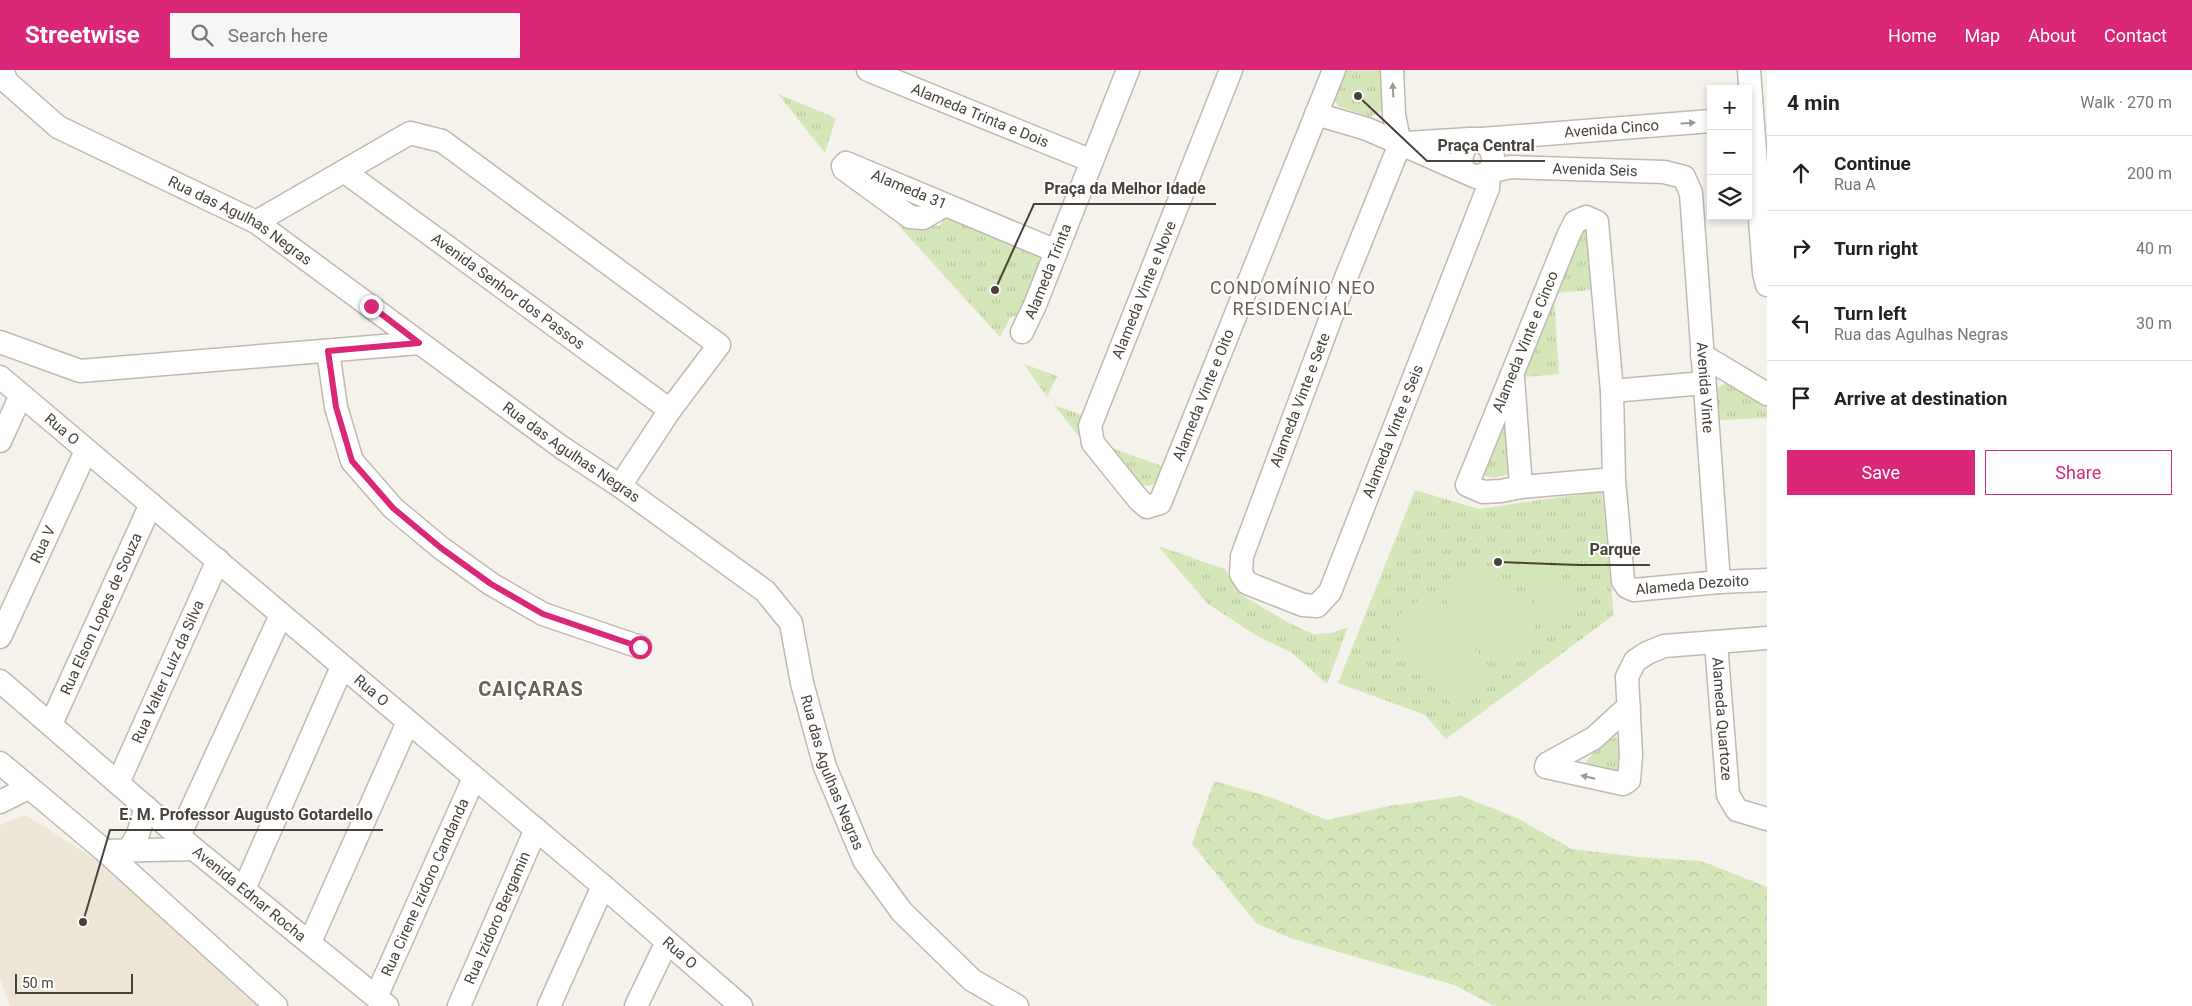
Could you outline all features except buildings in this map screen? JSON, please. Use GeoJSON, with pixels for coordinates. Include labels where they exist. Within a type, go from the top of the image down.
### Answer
{"type":"FeatureCollection","features":[{"type":"Feature","properties":{"kind":"street","name":"Rua das Agulhas Negras"},"geometry":{"type":"LineString","coordinates":[[2,70],[7,82],[58,127],[256,222],[561,446],[620,486],[765,591],[790,623],[802,683],[825,767],[864,860],[902,912],[972,980],[1017,1006]]}},
{"type":"Feature","properties":{"kind":"street","name":"Alameda Trinta e Dois"},"geometry":{"type":"LineString","coordinates":[[868,70],[1092,161]]}},
{"type":"Feature","properties":{"kind":"street","name":"Alameda Trinta"},"geometry":{"type":"LineString","coordinates":[[1022,332],[1035,305],[1127,70]]}},
{"type":"Feature","properties":{"kind":"street","name":"Alameda Vinte e Nove"},"geometry":{"type":"LineString","coordinates":[[1139,500],[1093,444],[1090,426],[1231,70]]}},
{"type":"Feature","properties":{"kind":"street","name":"Alameda Vinte e Oito"},"geometry":{"type":"LineString","coordinates":[[1139,500],[1147,507],[1160,503],[1334,70]]}},
{"type":"Feature","properties":{"kind":"street"},"geometry":{"type":"LineString","coordinates":[[1392,70],[1394,115],[1400,144]]}},
{"type":"Feature","properties":{"kind":"street"},"geometry":{"type":"LineString","coordinates":[[1749,70],[1749,85]]}},
{"type":"Feature","properties":{"kind":"street"},"geometry":{"type":"LineString","coordinates":[[1316,114],[1367,129],[1476,177],[1489,172],[1494,161],[1491,150],[1476,139],[1460,159],[1463,170]]}},
{"type":"Feature","properties":{"kind":"street"},"geometry":{"type":"LineString","coordinates":[[1367,129],[1382,123],[1394,115]]}},
{"type":"Feature","properties":{"kind":"street","name":"Avenida Cinco"},"geometry":{"type":"LineString","coordinates":[[1400,144],[1707,121]]}},
{"type":"Feature","properties":{"kind":"street"},"geometry":{"type":"LineString","coordinates":[[1751,130],[1764,272],[1767,285]]}},
{"type":"Feature","properties":{"kind":"street"},"geometry":{"type":"LineString","coordinates":[[256,222],[410,133],[442,140],[719,345],[670,410],[620,486]]}},
{"type":"Feature","properties":{"kind":"street","name":"Alameda Vinte e Sete"},"geometry":{"type":"LineString","coordinates":[[1241,574],[1242,556],[1345,280],[1400,144]]}},
{"type":"Feature","properties":{"kind":"street","name":"Avenida Seis"},"geometry":{"type":"LineString","coordinates":[[1489,172],[1510,167],[1664,172],[1684,178],[1691,193]]}},
{"type":"Feature","properties":{"kind":"street","name":"Avenida Senhor dos Passos"},"geometry":{"type":"LineString","coordinates":[[345,172],[670,410]]}},
{"type":"Feature","properties":{"kind":"street","name":"Alameda Vinte e Seis"},"geometry":{"type":"LineString","coordinates":[[1241,574],[1247,583],[1303,605],[1317,606],[1330,592],[1488,188],[1489,172]]}},
{"type":"Feature","properties":{"kind":"street","name":"Avenida Vinte"},"geometry":{"type":"LineString","coordinates":[[1691,193],[1718,582]]}},
{"type":"Feature","properties":{"kind":"street"},"geometry":{"type":"LineString","coordinates":[[945,205],[1056,251]]}},
{"type":"Feature","properties":{"kind":"street","name":"Alameda Vinte e Cinco"},"geometry":{"type":"LineString","coordinates":[[1521,487],[1484,492],[1467,485],[1575,222],[1586,217],[1597,222],[1612,391]]}},
{"type":"Feature","properties":{"kind":"street"},"geometry":{"type":"LineString","coordinates":[[0,342],[80,371],[419,343]]}},
{"type":"Feature","properties":{"kind":"street"},"geometry":{"type":"LineString","coordinates":[[328,351],[336,407],[352,461],[393,508],[441,548],[491,584],[543,614],[640,647]]}},
{"type":"Feature","properties":{"kind":"street"},"geometry":{"type":"LineString","coordinates":[[1702,355],[1767,394]]}},
{"type":"Feature","properties":{"kind":"street"},"geometry":{"type":"LineString","coordinates":[[1513,374],[1521,487],[1614,479],[1612,391],[1704,383]]}},
{"type":"Feature","properties":{"kind":"street","name":"Rua O"},"geometry":{"type":"LineString","coordinates":[[0,377],[603,886],[733,1003]]}},
{"type":"Feature","properties":{"kind":"street"},"geometry":{"type":"LineString","coordinates":[[0,441],[21,395]]}},
{"type":"Feature","properties":{"kind":"street","name":"Rua V"},"geometry":{"type":"LineString","coordinates":[[0,637],[86,451]]}},
{"type":"Feature","properties":{"kind":"street","name":"Alameda Dezoito"},"geometry":{"type":"LineString","coordinates":[[1614,479],[1623,581],[1627,587],[1634,590],[1718,582],[1767,580]]}},
{"type":"Feature","properties":{"kind":"street","name":"Rua Elson Lopes de Souza"},"geometry":{"type":"LineString","coordinates":[[51,724],[151,504]]}},
{"type":"Feature","properties":{"kind":"street","name":"Rua Valter Luiz da Silva"},"geometry":{"type":"LineString","coordinates":[[118,783],[218,560]]}},
{"type":"Feature","properties":{"kind":"street"},"geometry":{"type":"LineString","coordinates":[[105,851],[129,850],[187,842],[281,615]]}},
{"type":"Feature","properties":{"kind":"street"},"geometry":{"type":"LineString","coordinates":[[1631,755],[1623,734],[1616,731],[1594,738],[1547,764],[1546,767],[1623,784],[1629,780],[1631,755],[1627,677],[1635,661],[1647,653],[1664,646],[1767,638]]}},
{"type":"Feature","properties":{"kind":"street","name":"Alameda Quartoze"},"geometry":{"type":"LineString","coordinates":[[1716,643],[1728,795],[1737,810],[1767,819]]}},
{"type":"Feature","properties":{"kind":"street"},"geometry":{"type":"LineString","coordinates":[[244,889],[342,667]]}},
{"type":"Feature","properties":{"kind":"street","name":"Avenida Ednar Rocha"},"geometry":{"type":"LineString","coordinates":[[3,690],[51,724],[187,842],[381,1002]]}},
{"type":"Feature","properties":{"kind":"street"},"geometry":{"type":"LineString","coordinates":[[1594,738],[1629,706]]}},
{"type":"Feature","properties":{"kind":"street"},"geometry":{"type":"LineString","coordinates":[[310,942],[408,722]]}},
{"type":"Feature","properties":{"kind":"street"},"geometry":{"type":"LineString","coordinates":[[0,763],[105,851],[276,1006]]}},
{"type":"Feature","properties":{"kind":"street","name":"Rua Cirene Izidoro Candanda"},"geometry":{"type":"LineString","coordinates":[[381,1002],[474,778]]}},
{"type":"Feature","properties":{"kind":"street"},"geometry":{"type":"LineString","coordinates":[[0,802],[28,788]]}},
{"type":"Feature","properties":{"kind":"street"},"geometry":{"type":"LineString","coordinates":[[129,850],[138,834],[146,807]]}},
{"type":"Feature","properties":{"kind":"street","name":"Rua Izidoro Bergamin"},"geometry":{"type":"LineString","coordinates":[[460,1006],[536,829]]}},
{"type":"Feature","properties":{"kind":"street"},"geometry":{"type":"LineString","coordinates":[[548,1006],[603,886]]}},
{"type":"Feature","properties":{"kind":"street"},"geometry":{"type":"LineString","coordinates":[[636,1006],[667,942]]}},
{"type":"Feature","properties":{"kind":"shaded area"},"geometry":{"type":"Polygon","coordinates":[[[26,815],[104,865],[259,1006],[10,1006],[0,979],[0,825],[26,815]]]}},
{"type":"Feature","properties":{"kind":"green space"},"geometry":{"type":"Polygon","coordinates":[[[1344,70],[1381,70],[1383,109],[1370,117],[1338,106],[1333,99],[1344,70]]]}},
{"type":"Feature","properties":{"kind":"green space"},"geometry":{"type":"Polygon","coordinates":[[[778,94],[836,118],[825,153],[778,94]]]}},
{"type":"Feature","properties":{"kind":"green space"},"geometry":{"type":"Polygon","coordinates":[[[946,214],[1037,252],[1042,264],[1019,314],[1010,318],[1000,337],[898,225],[940,226],[946,214]]]}},
{"type":"Feature","properties":{"kind":"green space"},"geometry":{"type":"Polygon","coordinates":[[[1585,229],[1588,231],[1592,290],[1556,293],[1577,232],[1585,229]]]}},
{"type":"Feature","properties":{"kind":"green space"},"geometry":{"type":"Polygon","coordinates":[[[1554,296],[1559,374],[1524,377],[1523,372],[1554,296]]]}},
{"type":"Feature","properties":{"kind":"green space"},"geometry":{"type":"Polygon","coordinates":[[[1024,364],[1057,376],[1047,397],[1024,364]]]}},
{"type":"Feature","properties":{"kind":"green space"},"geometry":{"type":"Polygon","coordinates":[[[1725,384],[1733,385],[1767,406],[1767,418],[1719,420],[1716,391],[1725,384]]]}},
{"type":"Feature","properties":{"kind":"green space"},"geometry":{"type":"Polygon","coordinates":[[[1054,405],[1082,415],[1080,438],[1054,405]]]}},
{"type":"Feature","properties":{"kind":"green space"},"geometry":{"type":"Polygon","coordinates":[[[1504,406],[1509,472],[1499,477],[1483,476],[1479,474],[1504,406]]]}},
{"type":"Feature","properties":{"kind":"green space"},"geometry":{"type":"Polygon","coordinates":[[[1109,447],[1162,466],[1159,482],[1148,486],[1141,485],[1109,447]]]}},
{"type":"Feature","properties":{"kind":"green space"},"geometry":{"type":"Polygon","coordinates":[[[1415,490],[1479,509],[1602,491],[1614,615],[1446,739],[1425,715],[1338,683],[1415,490]]]}},
{"type":"Feature","properties":{"kind":"green space"},"geometry":{"type":"Polygon","coordinates":[[[1158,546],[1225,569],[1240,594],[1289,623],[1313,634],[1332,633],[1348,627],[1327,684],[1292,653],[1257,636],[1208,604],[1158,546]]]}},
{"type":"Feature","properties":{"kind":"green space"},"geometry":{"type":"Polygon","coordinates":[[[1538,551],[1576,601],[1549,621],[1512,570],[1538,551]]]}},
{"type":"Feature","properties":{"kind":"green space"},"geometry":{"type":"Polygon","coordinates":[[[1479,555],[1543,637],[1501,670],[1437,588],[1479,555]]]}},
{"type":"Feature","properties":{"kind":"green space"},"geometry":{"type":"Polygon","coordinates":[[[1430,591],[1494,673],[1452,706],[1388,624],[1430,591]]]}},
{"type":"Feature","properties":{"kind":"green space"},"geometry":{"type":"Polygon","coordinates":[[[1616,737],[1621,741],[1621,772],[1586,764],[1598,748],[1616,737]]]}},
{"type":"Feature","properties":{"kind":"green space"},"geometry":{"type":"Polygon","coordinates":[[[1214,781],[1273,798],[1327,820],[1388,806],[1462,796],[1517,818],[1572,849],[1639,857],[1701,861],[1767,887],[1767,1006],[1494,1006],[1454,985],[1290,938],[1256,923],[1192,844],[1214,781]]]}},
{"type":"Feature","properties":{"kind":"place","name":"Praça Central"},"geometry":{"type":"Point","coordinates":[1358,96]}},
{"type":"Feature","properties":{"kind":"place","name":"Praça da Melhor Idade"},"geometry":{"type":"Point","coordinates":[995,290]}},
{"type":"Feature","properties":{"kind":"place","name":"Parque"},"geometry":{"type":"Point","coordinates":[1498,562]}},
{"type":"Feature","properties":{"kind":"place","name":"E. M. Professor Augusto Gotardello"},"geometry":{"type":"Point","coordinates":[83,922]}},
{"type":"Feature","properties":{"kind":"district","name":"CONDOMÍNIO NEO RESIDENCIAL"},"geometry":{"type":"Point","coordinates":[1293,297]}},
{"type":"Feature","properties":{"kind":"district","name":"CAIÇARAS"},"geometry":{"type":"Point","coordinates":[531,689]}},
{"type":"Feature","properties":{"kind":"route"},"geometry":{"type":"LineString","coordinates":[[371,306],[419,343],[328,351],[336,407],[352,461],[393,508],[441,548],[491,584],[543,614],[640,647]]}}]}
